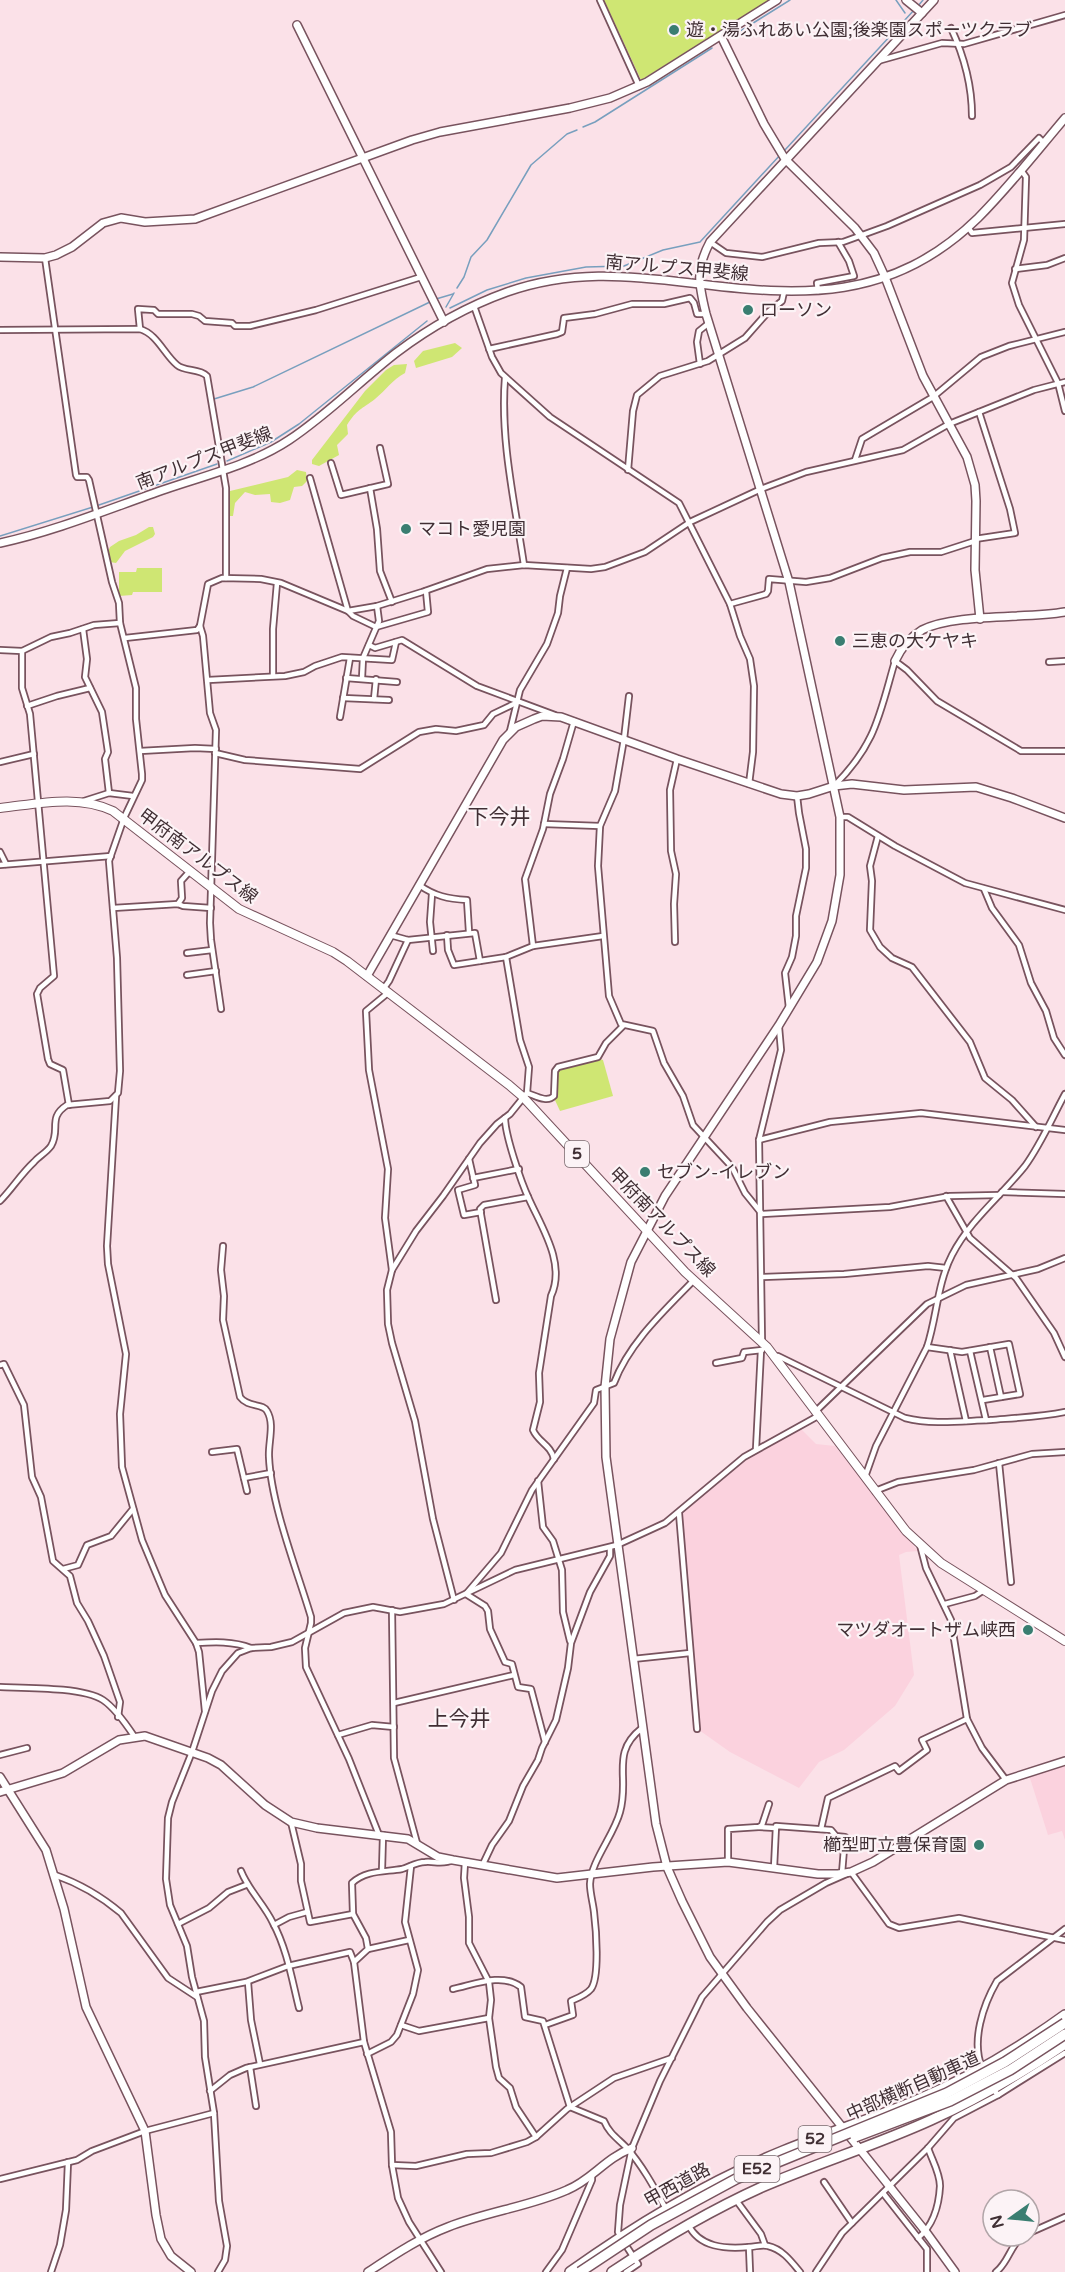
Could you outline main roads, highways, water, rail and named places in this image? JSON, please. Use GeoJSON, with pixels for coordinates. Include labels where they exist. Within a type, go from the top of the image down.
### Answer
{"type":"FeatureCollection","features":[{"type":"Feature","properties":{"kind":"highway","name":"甲西道路"},"geometry":{"type":"LineString","coordinates":[[570,2272],[666,2209],[750,2166],[916,2100],[982,2069],[1030,2040],[1065,2015]]}},
{"type":"Feature","properties":{"kind":"highway","name":"中部横断自動車道"},"geometry":{"type":"LineString","coordinates":[[580,2272],[651,2225],[735,2179],[947,2093],[1005,2062],[1065,2023]]}},
{"type":"Feature","properties":{"kind":"highway","name":"中部横断自動車道"},"geometry":{"type":"LineString","coordinates":[[588,2272],[652,2229],[737,2183],[807,2154],[950,2101],[1010,2070],[1065,2034]]}},
{"type":"Feature","properties":{"kind":"highway","name":"52"},"geometry":{"type":"LineString","coordinates":[[612,2272],[688,2224],[735,2200],[996,2092],[1065,2044]]}},
{"type":"Feature","properties":{"kind":"main road","name":"甲府南アルプス線"},"geometry":{"type":"LineString","coordinates":[[0,808],[83,801],[99,804],[124,818],[190,871],[252,916],[333,952],[525,1095],[694,1280],[775,1357],[898,1522],[941,1563],[1065,1641]]}},
{"type":"Feature","properties":{"kind":"waterway"},"geometry":{"type":"LineString","coordinates":[[734,35],[790,0]]}},
{"type":"Feature","properties":{"kind":"waterway"},"geometry":{"type":"LineString","coordinates":[[896,0],[905,13]]}},
{"type":"Feature","properties":{"kind":"waterway"},"geometry":{"type":"LineString","coordinates":[[918,6],[923,0]]}},
{"type":"Feature","properties":{"kind":"waterway"},"geometry":{"type":"LineString","coordinates":[[784,151],[915,9]]}},
{"type":"Feature","properties":{"kind":"waterway"},"geometry":{"type":"LineString","coordinates":[[583,127],[595,122],[712,48]]}},
{"type":"Feature","properties":{"kind":"waterway"},"geometry":{"type":"LineString","coordinates":[[457,288],[464,277],[471,257],[487,240],[531,165],[567,134],[577,130]]}},
{"type":"Feature","properties":{"kind":"waterway"},"geometry":{"type":"LineString","coordinates":[[450,308],[487,290],[526,278],[586,267],[624,266],[663,250],[700,242],[781,154]]}},
{"type":"Feature","properties":{"kind":"waterway"},"geometry":{"type":"LineString","coordinates":[[446,307],[454,293]]}},
{"type":"Feature","properties":{"kind":"waterway"},"geometry":{"type":"LineString","coordinates":[[436,299],[453,294]]}},
{"type":"Feature","properties":{"kind":"waterway"},"geometry":{"type":"LineString","coordinates":[[214,399],[253,387],[432,301]]}},
{"type":"Feature","properties":{"kind":"waterway"},"geometry":{"type":"LineString","coordinates":[[227,461],[271,442],[299,424],[427,321]]}},
{"type":"Feature","properties":{"kind":"waterway"},"geometry":{"type":"LineString","coordinates":[[99,505],[217,464]]}},
{"type":"Feature","properties":{"kind":"waterway"},"geometry":{"type":"LineString","coordinates":[[0,536],[93,507]]}},
{"type":"Feature","properties":{"kind":"place","name":"遊・湯ふれあい公園;後楽園スポーツクラブ"},"geometry":{"type":"Point","coordinates":[674,30]}},
{"type":"Feature","properties":{"kind":"place","name":"ローソン"},"geometry":{"type":"Point","coordinates":[748,310]}},
{"type":"Feature","properties":{"kind":"place","name":"マコト愛児園"},"geometry":{"type":"Point","coordinates":[406,529]}},
{"type":"Feature","properties":{"kind":"place","name":"三恵の大ケヤキ"},"geometry":{"type":"Point","coordinates":[840,641]}},
{"type":"Feature","properties":{"kind":"place","name":"セブン-イレブン"},"geometry":{"type":"Point","coordinates":[645,1172]}},
{"type":"Feature","properties":{"kind":"place","name":"マツダオートザム峡西"},"geometry":{"type":"Point","coordinates":[1028,1630]}},
{"type":"Feature","properties":{"kind":"place","name":"櫛型町立豊保育園"},"geometry":{"type":"Point","coordinates":[979,1845]}},
{"type":"Feature","properties":{"kind":"district","name":"下今井"},"geometry":{"type":"Point","coordinates":[499,817]}},
{"type":"Feature","properties":{"kind":"district","name":"上今井"},"geometry":{"type":"Point","coordinates":[459,1719]}}]}
